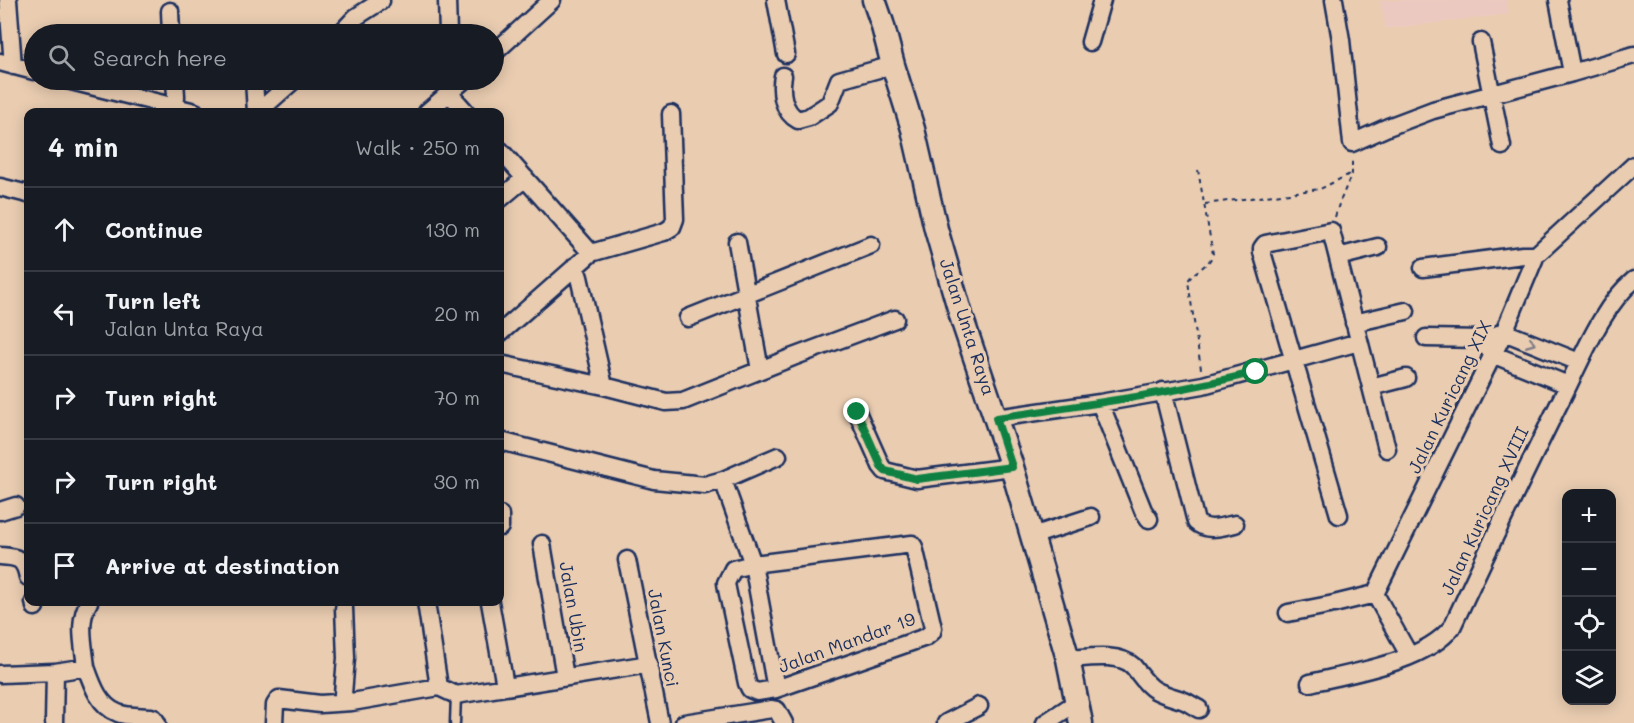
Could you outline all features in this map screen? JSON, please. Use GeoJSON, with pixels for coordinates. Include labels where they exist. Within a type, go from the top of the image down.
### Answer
{"type":"FeatureCollection","features":[{"type":"Feature","properties":{"kind":"street"},"geometry":{"type":"LineString","coordinates":[[8,0],[7,64],[24,68]]}},
{"type":"Feature","properties":{"kind":"street"},"geometry":{"type":"LineString","coordinates":[[355,0],[356,17]]}},
{"type":"Feature","properties":{"kind":"street"},"geometry":{"type":"LineString","coordinates":[[447,0],[448,24]]}},
{"type":"Feature","properties":{"kind":"street"},"geometry":{"type":"LineString","coordinates":[[504,44],[552,0]]}},
{"type":"Feature","properties":{"kind":"street"},"geometry":{"type":"LineString","coordinates":[[776,0],[786,54]]}},
{"type":"Feature","properties":{"kind":"street","name":"Jalan Unta Raya"},"geometry":{"type":"LineString","coordinates":[[874,0],[913,129],[936,229],[963,322],[1012,467],[1068,659],[1079,713]]}},
{"type":"Feature","properties":{"kind":"street"},"geometry":{"type":"LineString","coordinates":[[1090,42],[1102,0]]}},
{"type":"Feature","properties":{"kind":"street"},"geometry":{"type":"LineString","coordinates":[[1334,0],[1341,40],[1352,143],[1388,126],[1433,110],[1634,55]]}},
{"type":"Feature","properties":{"kind":"street"},"geometry":{"type":"LineString","coordinates":[[1558,0],[1572,73]]}},
{"type":"Feature","properties":{"kind":"street"},"geometry":{"type":"LineString","coordinates":[[349,24],[368,8],[381,1]]}},
{"type":"Feature","properties":{"kind":"street"},"geometry":{"type":"LineString","coordinates":[[170,11],[171,24]]}},
{"type":"Feature","properties":{"kind":"street"},"geometry":{"type":"LineString","coordinates":[[1481,42],[1502,146]]}},
{"type":"Feature","properties":{"kind":"street"},"geometry":{"type":"LineString","coordinates":[[783,76],[780,89],[791,117],[798,120],[808,117],[830,103],[839,80],[893,64]]}},
{"type":"Feature","properties":{"kind":"street"},"geometry":{"type":"LineString","coordinates":[[103,90],[168,108]]}},
{"type":"Feature","properties":{"kind":"street"},"geometry":{"type":"LineString","coordinates":[[175,90],[175,108]]}},
{"type":"Feature","properties":{"kind":"street"},"geometry":{"type":"LineString","coordinates":[[255,90],[257,108]]}},
{"type":"Feature","properties":{"kind":"street"},"geometry":{"type":"LineString","coordinates":[[262,108],[282,90]]}},
{"type":"Feature","properties":{"kind":"street"},"geometry":{"type":"LineString","coordinates":[[430,108],[446,90]]}},
{"type":"Feature","properties":{"kind":"street"},"geometry":{"type":"LineString","coordinates":[[452,90],[463,108]]}},
{"type":"Feature","properties":{"kind":"street"},"geometry":{"type":"LineString","coordinates":[[504,329],[591,253],[664,232],[672,227],[675,219],[671,114]]}},
{"type":"Feature","properties":{"kind":"street"},"geometry":{"type":"LineString","coordinates":[[504,154],[591,253]]}},
{"type":"Feature","properties":{"kind":"street","name":"Jalan Kuricang XIX"},"geometry":{"type":"LineString","coordinates":[[1375,594],[1504,332],[1536,255],[1634,165]]}},
{"type":"Feature","properties":{"kind":"street"},"geometry":{"type":"LineString","coordinates":[[504,196],[525,178]]}},
{"type":"Feature","properties":{"kind":"street"},"geometry":{"type":"LineString","coordinates":[[0,187],[24,193]]}},
{"type":"Feature","properties":{"kind":"street"},"geometry":{"type":"LineString","coordinates":[[1339,515],[1262,248],[1265,244],[1331,231],[1387,449]]}},
{"type":"Feature","properties":{"kind":"street"},"geometry":{"type":"LineString","coordinates":[[737,242],[760,370]]}},
{"type":"Feature","properties":{"kind":"street"},"geometry":{"type":"LineString","coordinates":[[688,318],[871,245]]}},
{"type":"Feature","properties":{"kind":"street"},"geometry":{"type":"LineString","coordinates":[[1338,257],[1378,247]]}},
{"type":"Feature","properties":{"kind":"street"},"geometry":{"type":"LineString","coordinates":[[1423,268],[1536,255]]}},
{"type":"Feature","properties":{"kind":"street"},"geometry":{"type":"LineString","coordinates":[[575,266],[604,386]]}},
{"type":"Feature","properties":{"kind":"street","name":"Jalan Kuricang XVIII"},"geometry":{"type":"LineString","coordinates":[[1310,683],[1382,666],[1436,643],[1445,636],[1452,627],[1579,362],[1612,303],[1634,280]]}},
{"type":"Feature","properties":{"kind":"street"},"geometry":{"type":"LineString","coordinates":[[1354,323],[1406,311]]}},
{"type":"Feature","properties":{"kind":"street"},"geometry":{"type":"LineString","coordinates":[[504,365],[666,402],[683,401],[895,319]]}},
{"type":"Feature","properties":{"kind":"street"},"geometry":{"type":"LineString","coordinates":[[1426,338],[1483,339],[1504,332],[1579,362]]}},
{"type":"Feature","properties":{"kind":"street"},"geometry":{"type":"LineString","coordinates":[[1483,339],[1492,354],[1568,385]]}},
{"type":"Feature","properties":{"kind":"street"},"geometry":{"type":"LineString","coordinates":[[996,418],[1203,385],[1359,342]]}},
{"type":"Feature","properties":{"kind":"street"},"geometry":{"type":"LineString","coordinates":[[1371,387],[1406,378]]}},
{"type":"Feature","properties":{"kind":"street"},"geometry":{"type":"LineString","coordinates":[[1162,391],[1196,522],[1210,529],[1234,524]]}},
{"type":"Feature","properties":{"kind":"street"},"geometry":{"type":"LineString","coordinates":[[1100,403],[1143,510],[1149,519]]}},
{"type":"Feature","properties":{"kind":"street"},"geometry":{"type":"LineString","coordinates":[[857,412],[885,471],[917,479],[1012,467]]}},
{"type":"Feature","properties":{"kind":"street"},"geometry":{"type":"LineString","coordinates":[[504,442],[654,480],[705,485],[723,480],[778,456]]}},
{"type":"Feature","properties":{"kind":"street","name":"Jalan Mandar 19"},"geometry":{"type":"LineString","coordinates":[[723,480],[753,564],[776,689]]}},
{"type":"Feature","properties":{"kind":"street"},"geometry":{"type":"LineString","coordinates":[[1032,536],[1092,517]]}},
{"type":"Feature","properties":{"kind":"street","name":"Jalan Ubin"},"geometry":{"type":"LineString","coordinates":[[542,544],[565,676]]}},
{"type":"Feature","properties":{"kind":"street","name":"Jalan Mandar 19"},"geometry":{"type":"LineString","coordinates":[[912,544],[933,628],[932,632],[926,638],[776,689],[757,692],[750,689],[747,683],[726,583],[733,569],[753,564],[912,544]]}},
{"type":"Feature","properties":{"kind":"street"},"geometry":{"type":"LineString","coordinates":[[0,556],[21,560],[24,567]]}},
{"type":"Feature","properties":{"kind":"street","name":"Jalan Kunci"},"geometry":{"type":"LineString","coordinates":[[627,560],[660,723]]}},
{"type":"Feature","properties":{"kind":"street"},"geometry":{"type":"LineString","coordinates":[[1288,614],[1375,594],[1410,655]]}},
{"type":"Feature","properties":{"kind":"street"},"geometry":{"type":"LineString","coordinates":[[87,606],[82,623],[86,668],[94,690],[104,704],[118,713],[151,717],[157,723]]}},
{"type":"Feature","properties":{"kind":"street"},"geometry":{"type":"LineString","coordinates":[[427,606],[439,687]]}},
{"type":"Feature","properties":{"kind":"street"},"geometry":{"type":"LineString","coordinates":[[491,606],[505,686]]}},
{"type":"Feature","properties":{"kind":"street"},"geometry":{"type":"LineString","coordinates":[[344,608],[346,658],[343,694],[345,699],[352,702]]}},
{"type":"Feature","properties":{"kind":"street"},"geometry":{"type":"LineString","coordinates":[[1068,659],[1116,657],[1126,660],[1149,686],[1167,696],[1184,700],[1199,709]]}},
{"type":"Feature","properties":{"kind":"street"},"geometry":{"type":"LineString","coordinates":[[274,723],[275,705],[279,699],[320,704],[352,702],[439,687],[456,695],[649,664]]}},
{"type":"Feature","properties":{"kind":"street"},"geometry":{"type":"LineString","coordinates":[[0,674],[55,672],[86,668]]}},
{"type":"Feature","properties":{"kind":"street"},"geometry":{"type":"LineString","coordinates":[[54,723],[55,672]]}},
{"type":"Feature","properties":{"kind":"street"},"geometry":{"type":"LineString","coordinates":[[946,723],[979,706]]}},
{"type":"Feature","properties":{"kind":"street"},"geometry":{"type":"LineString","coordinates":[[684,723],[772,709],[777,710],[784,723]]}},
{"type":"Feature","properties":{"kind":"street"},"geometry":{"type":"LineString","coordinates":[[1044,723],[1079,713]]}},
{"type":"Feature","properties":{"kind":"lane"},"geometry":{"type":"LineString","coordinates":[[454,723],[456,695]]}},
{"type":"Feature","properties":{"kind":"path"},"geometry":{"type":"LineString","coordinates":[[1331,231],[1339,204],[1353,173],[1352,143]]}},
{"type":"Feature","properties":{"kind":"path"},"geometry":{"type":"LineString","coordinates":[[1198,170],[1214,254],[1213,258],[1188,281],[1202,375]]}},
{"type":"Feature","properties":{"kind":"path"},"geometry":{"type":"LineString","coordinates":[[1205,204],[1320,189],[1353,173]]}},
{"type":"Feature","properties":{"kind":"shaded area"},"geometry":{"type":"Polygon","coordinates":[[[1380,0],[1506,0],[1509,14],[1386,29],[1380,0]]]}},
{"type":"Feature","properties":{"kind":"route"},"geometry":{"type":"LineString","coordinates":[[857,412],[885,471],[917,479],[1012,467],[996,418],[1203,385],[1256,372]]}}]}
